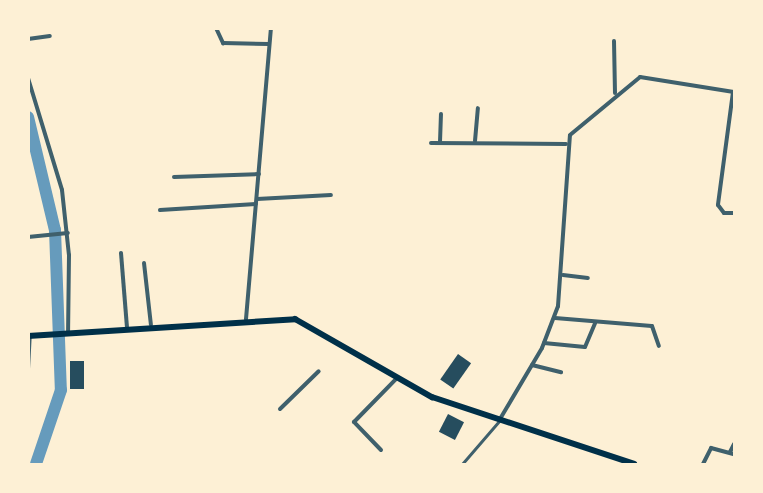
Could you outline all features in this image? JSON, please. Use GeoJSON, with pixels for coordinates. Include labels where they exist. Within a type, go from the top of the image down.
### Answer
{"type":"FeatureCollection","features":[{"type":"Feature","properties":{"kind":"main road"},"geometry":{"type":"LineString","coordinates":[[29,335],[246,319],[302,321],[396,379],[500,420],[622,463],[634,465]]}},
{"type":"Feature","properties":{"kind":"street"},"geometry":{"type":"LineString","coordinates":[[216,28],[223,43],[269,44]]}},
{"type":"Feature","properties":{"kind":"street"},"geometry":{"type":"LineString","coordinates":[[246,319],[271,28]]}},
{"type":"Feature","properties":{"kind":"street"},"geometry":{"type":"LineString","coordinates":[[28,39],[50,36]]}},
{"type":"Feature","properties":{"kind":"street"},"geometry":{"type":"LineString","coordinates":[[614,41],[615,94]]}},
{"type":"Feature","properties":{"kind":"street"},"geometry":{"type":"LineString","coordinates":[[462,465],[500,420],[544,343],[555,318],[563,275],[566,144],[578,126],[634,79],[650,77],[734,92],[718,205],[724,213],[735,213]]}},
{"type":"Feature","properties":{"kind":"street"},"geometry":{"type":"LineString","coordinates":[[28,78],[51,141],[68,233],[65,333]]}},
{"type":"Feature","properties":{"kind":"street"},"geometry":{"type":"LineString","coordinates":[[475,141],[478,108]]}},
{"type":"Feature","properties":{"kind":"street"},"geometry":{"type":"LineString","coordinates":[[440,142],[441,114]]}},
{"type":"Feature","properties":{"kind":"street"},"geometry":{"type":"LineString","coordinates":[[431,143],[475,141],[497,146],[566,144]]}},
{"type":"Feature","properties":{"kind":"street"},"geometry":{"type":"LineString","coordinates":[[174,177],[259,174]]}},
{"type":"Feature","properties":{"kind":"street"},"geometry":{"type":"LineString","coordinates":[[160,210],[331,195]]}},
{"type":"Feature","properties":{"kind":"street"},"geometry":{"type":"LineString","coordinates":[[28,237],[68,233]]}},
{"type":"Feature","properties":{"kind":"street"},"geometry":{"type":"LineString","coordinates":[[121,253],[127,328]]}},
{"type":"Feature","properties":{"kind":"street"},"geometry":{"type":"LineString","coordinates":[[144,263],[151,325]]}},
{"type":"Feature","properties":{"kind":"street"},"geometry":{"type":"LineString","coordinates":[[563,275],[588,278]]}},
{"type":"Feature","properties":{"kind":"street"},"geometry":{"type":"LineString","coordinates":[[555,318],[652,326],[659,346]]}},
{"type":"Feature","properties":{"kind":"street"},"geometry":{"type":"LineString","coordinates":[[544,343],[585,347],[595,323]]}},
{"type":"Feature","properties":{"kind":"street"},"geometry":{"type":"LineString","coordinates":[[28,369],[29,335]]}},
{"type":"Feature","properties":{"kind":"street"},"geometry":{"type":"LineString","coordinates":[[532,365],[561,372]]}},
{"type":"Feature","properties":{"kind":"street"},"geometry":{"type":"LineString","coordinates":[[280,409],[319,371]]}},
{"type":"Feature","properties":{"kind":"street"},"geometry":{"type":"LineString","coordinates":[[381,450],[354,422],[396,379]]}},
{"type":"Feature","properties":{"kind":"street"},"geometry":{"type":"LineString","coordinates":[[703,465],[711,447],[732,453],[735,444]]}},
{"type":"Feature","properties":{"kind":"building"},"geometry":{"type":"Polygon","coordinates":[[[458,354],[471,363],[453,389],[440,379],[458,354]]]}},
{"type":"Feature","properties":{"kind":"building"},"geometry":{"type":"Polygon","coordinates":[[[70,361],[84,361],[84,389],[70,389],[70,361]]]}},
{"type":"Feature","properties":{"kind":"building"},"geometry":{"type":"Polygon","coordinates":[[[448,414],[464,422],[455,440],[439,432],[448,414]]]}},
{"type":"Feature","properties":{"kind":"waterway"},"geometry":{"type":"LineString","coordinates":[[28,117],[55,230],[61,390],[36,464]]}}]}
